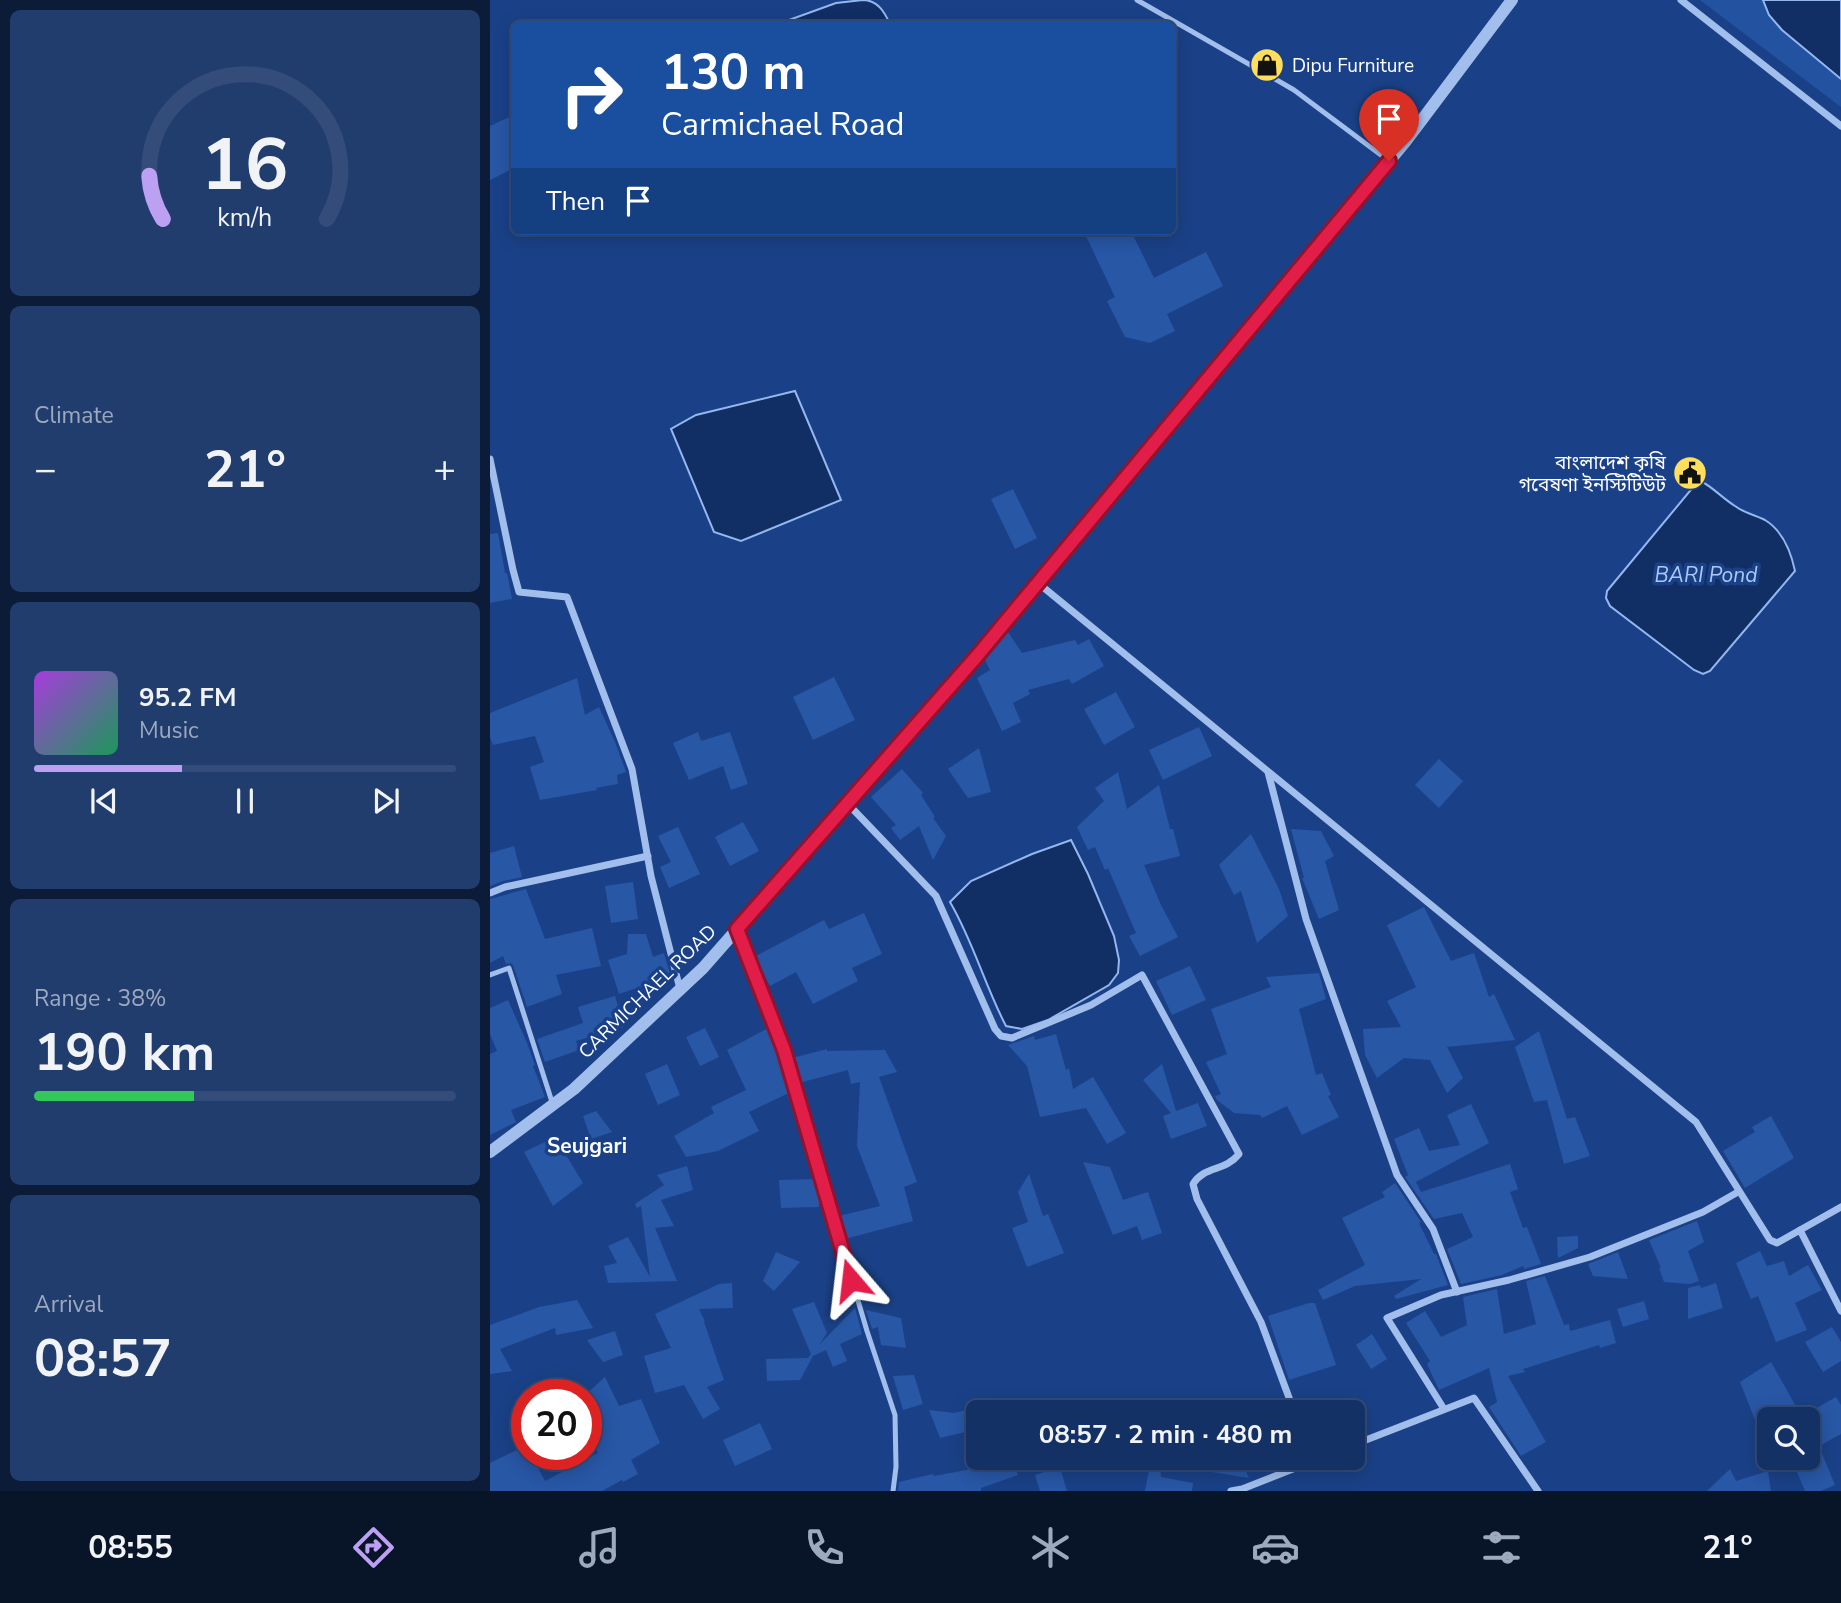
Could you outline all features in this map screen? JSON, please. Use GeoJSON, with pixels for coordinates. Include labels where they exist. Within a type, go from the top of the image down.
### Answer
{"type":"FeatureCollection","features":[{"type":"Feature","properties":{"kind":"street","name":"CARMICHAEL ROAD"},"geometry":{"type":"LineString","coordinates":[[490,1152],[574,1089],[703,968],[977,656],[1406,141],[1512,0]]}},
{"type":"Feature","properties":{"kind":"street"},"geometry":{"type":"LineString","coordinates":[[1681,0],[1841,126]]}},
{"type":"Feature","properties":{"kind":"street"},"geometry":{"type":"LineString","coordinates":[[490,460],[519,592],[567,597],[632,769],[648,856],[681,989]]}},
{"type":"Feature","properties":{"kind":"street"},"geometry":{"type":"LineString","coordinates":[[1038,583],[1696,1122],[1770,1240],[1777,1243],[1841,1207]]}},
{"type":"Feature","properties":{"kind":"street"},"geometry":{"type":"LineString","coordinates":[[1268,772],[1306,919],[1397,1175],[1433,1229],[1457,1292]]}},
{"type":"Feature","properties":{"kind":"street"},"geometry":{"type":"LineString","coordinates":[[848,804],[936,897],[995,1029],[1001,1036],[1012,1038],[1091,1005],[1142,975],[1239,1154],[1232,1163],[1199,1175],[1193,1184],[1197,1199],[1261,1322],[1290,1400]]}},
{"type":"Feature","properties":{"kind":"street"},"geometry":{"type":"LineString","coordinates":[[490,893],[505,887],[648,856]]}},
{"type":"Feature","properties":{"kind":"street"},"geometry":{"type":"LineString","coordinates":[[1444,1409],[1387,1318],[1441,1295],[1509,1280],[1590,1257],[1703,1212],[1738,1192]]}},
{"type":"Feature","properties":{"kind":"street"},"geometry":{"type":"LineString","coordinates":[[1800,1230],[1841,1311]]}},
{"type":"Feature","properties":{"kind":"street"},"geometry":{"type":"LineString","coordinates":[[1365,1440],[1474,1398],[1538,1491]]}},
{"type":"Feature","properties":{"kind":"street"},"geometry":{"type":"LineString","coordinates":[[1231,1491],[1290,1470]]}},
{"type":"Feature","properties":{"kind":"lane"},"geometry":{"type":"LineString","coordinates":[[1137,0],[1174,21]]}},
{"type":"Feature","properties":{"kind":"lane"},"geometry":{"type":"LineString","coordinates":[[1176,22],[1294,90],[1389,161]]}},
{"type":"Feature","properties":{"kind":"lane"},"geometry":{"type":"LineString","coordinates":[[737,929],[784,1050],[855,1293],[895,1415],[897,1467],[893,1491]]}},
{"type":"Feature","properties":{"kind":"lane"},"geometry":{"type":"LineString","coordinates":[[490,975],[509,968],[553,1105]]}},
{"type":"Feature","properties":{"kind":"shaded area"},"geometry":{"type":"Polygon","coordinates":[[[1700,0],[1841,0],[1841,107],[1700,0]]]}},
{"type":"Feature","properties":{"kind":"water"},"geometry":{"type":"Polygon","coordinates":[[[1763,0],[1841,0],[1841,79],[1782,30],[1769,15],[1763,0]]]}},
{"type":"Feature","properties":{"kind":"water"},"geometry":{"type":"Polygon","coordinates":[[[868,1],[877,5],[888,21],[786,21],[836,3],[868,1]]]}},
{"type":"Feature","properties":{"kind":"water"},"geometry":{"type":"Polygon","coordinates":[[[795,391],[841,500],[741,541],[714,532],[671,429],[696,415],[795,391]]]}},
{"type":"Feature","properties":{"kind":"water","name":"BARI Pond"},"geometry":{"type":"Polygon","coordinates":[[[1699,480],[1738,508],[1765,520],[1777,530],[1785,542],[1795,571],[1710,671],[1703,674],[1610,606],[1606,598],[1607,591],[1699,480]]]}},
{"type":"Feature","properties":{"kind":"water"},"geometry":{"type":"Polygon","coordinates":[[[1071,840],[1114,936],[1119,960],[1118,973],[1109,985],[1048,1020],[1022,1029],[1006,1026],[950,902],[971,881],[1071,840]]]}},
{"type":"Feature","properties":{"kind":"building"},"geometry":{"type":"Polygon","coordinates":[[[511,116],[511,170],[490,180],[490,126],[511,116]]]}},
{"type":"Feature","properties":{"kind":"building"},"geometry":{"type":"Polygon","coordinates":[[[1133,235],[1154,278],[1206,252],[1223,286],[1167,314],[1175,331],[1150,343],[1125,337],[1107,301],[1115,297],[1086,236],[1133,235]]]}},
{"type":"Feature","properties":{"kind":"building"},"geometry":{"type":"Polygon","coordinates":[[[1013,489],[1037,538],[1015,549],[991,499],[1013,489]]]}},
{"type":"Feature","properties":{"kind":"building"},"geometry":{"type":"Polygon","coordinates":[[[498,533],[512,599],[490,603],[490,534],[498,533]]]}},
{"type":"Feature","properties":{"kind":"building"},"geometry":{"type":"Polygon","coordinates":[[[1008,632],[1022,653],[1075,640],[1078,645],[1089,639],[1104,666],[1072,684],[1069,679],[1028,690],[1030,694],[1013,703],[1021,722],[1002,731],[977,678],[990,670],[985,660],[1008,632]]]}},
{"type":"Feature","properties":{"kind":"building"},"geometry":{"type":"Polygon","coordinates":[[[834,677],[855,720],[813,740],[793,697],[834,677]]]}},
{"type":"Feature","properties":{"kind":"building"},"geometry":{"type":"Polygon","coordinates":[[[577,678],[585,715],[599,707],[626,772],[617,775],[618,784],[540,800],[530,767],[544,762],[535,736],[493,745],[490,737],[490,713],[577,678]]]}},
{"type":"Feature","properties":{"kind":"building"},"geometry":{"type":"Polygon","coordinates":[[[1116,692],[1135,727],[1104,745],[1084,709],[1116,692]]]}},
{"type":"Feature","properties":{"kind":"building"},"geometry":{"type":"Polygon","coordinates":[[[1199,727],[1212,756],[1163,780],[1149,750],[1199,727]]]}},
{"type":"Feature","properties":{"kind":"building"},"geometry":{"type":"Polygon","coordinates":[[[698,732],[701,741],[730,732],[748,784],[731,790],[723,766],[689,780],[673,743],[698,732]]]}},
{"type":"Feature","properties":{"kind":"building"},"geometry":{"type":"Polygon","coordinates":[[[979,748],[991,792],[968,798],[948,769],[979,748]]]}},
{"type":"Feature","properties":{"kind":"building"},"geometry":{"type":"Polygon","coordinates":[[[1439,759],[1463,781],[1439,808],[1415,785],[1439,759]]]}},
{"type":"Feature","properties":{"kind":"building"},"geometry":{"type":"Polygon","coordinates":[[[902,769],[923,793],[921,795],[935,817],[933,818],[946,836],[933,860],[919,826],[900,840],[891,828],[896,825],[871,797],[902,769]]]}},
{"type":"Feature","properties":{"kind":"building"},"geometry":{"type":"Polygon","coordinates":[[[1118,772],[1127,809],[1159,785],[1180,856],[1144,865],[1178,937],[1140,956],[1129,936],[1136,933],[1108,868],[1105,870],[1095,847],[1088,850],[1077,827],[1104,801],[1095,788],[1118,772]]]}},
{"type":"Feature","properties":{"kind":"building"},"geometry":{"type":"Polygon","coordinates":[[[743,822],[759,851],[730,866],[715,837],[743,822]]]}},
{"type":"Feature","properties":{"kind":"building"},"geometry":{"type":"Polygon","coordinates":[[[678,827],[700,874],[669,888],[660,867],[671,862],[658,836],[678,827]]]}},
{"type":"Feature","properties":{"kind":"building"},"geometry":{"type":"Polygon","coordinates":[[[1291,829],[1321,831],[1334,856],[1325,861],[1339,910],[1319,919],[1302,878],[1291,829]]]}},
{"type":"Feature","properties":{"kind":"building"},"geometry":{"type":"Polygon","coordinates":[[[1251,834],[1279,889],[1288,916],[1257,943],[1241,891],[1234,895],[1219,865],[1251,834]]]}},
{"type":"Feature","properties":{"kind":"building"},"geometry":{"type":"Polygon","coordinates":[[[514,846],[522,877],[490,886],[490,853],[514,846]]]}},
{"type":"Feature","properties":{"kind":"building"},"geometry":{"type":"Polygon","coordinates":[[[633,882],[638,919],[611,923],[605,886],[633,882]]]}},
{"type":"Feature","properties":{"kind":"building"},"geometry":{"type":"Polygon","coordinates":[[[526,889],[545,939],[592,928],[601,966],[556,975],[562,994],[527,1007],[513,965],[506,964],[503,956],[490,963],[490,899],[526,889]]]}},
{"type":"Feature","properties":{"kind":"building"},"geometry":{"type":"Polygon","coordinates":[[[1424,907],[1451,961],[1474,953],[1489,997],[1494,994],[1515,1040],[1447,1047],[1463,1078],[1447,1093],[1430,1060],[1404,1058],[1377,1078],[1365,1055],[1363,1029],[1401,1027],[1387,1001],[1416,987],[1387,925],[1424,907]]]}},
{"type":"Feature","properties":{"kind":"building"},"geometry":{"type":"Polygon","coordinates":[[[864,913],[882,954],[852,968],[858,981],[813,1004],[796,972],[770,986],[754,957],[824,920],[829,929],[864,913]]]}},
{"type":"Feature","properties":{"kind":"building"},"geometry":{"type":"Polygon","coordinates":[[[628,934],[646,934],[653,957],[664,953],[671,977],[619,994],[608,960],[627,954],[628,934]]]}},
{"type":"Feature","properties":{"kind":"building"},"geometry":{"type":"Polygon","coordinates":[[[1190,966],[1206,1000],[1172,1015],[1156,981],[1190,966]]]}},
{"type":"Feature","properties":{"kind":"building"},"geometry":{"type":"Polygon","coordinates":[[[1319,973],[1326,999],[1299,1009],[1316,1075],[1322,1073],[1331,1095],[1328,1096],[1339,1117],[1302,1135],[1287,1106],[1262,1118],[1260,1115],[1234,1113],[1217,1100],[1215,1096],[1221,1094],[1206,1062],[1227,1054],[1211,1009],[1271,987],[1266,977],[1319,973]]]}},
{"type":"Feature","properties":{"kind":"building"},"geometry":{"type":"Polygon","coordinates":[[[615,996],[624,1027],[576,1041],[579,1050],[545,1062],[537,1039],[583,1023],[578,1007],[615,996]]]}},
{"type":"Feature","properties":{"kind":"building"},"geometry":{"type":"Polygon","coordinates":[[[508,1000],[527,1043],[545,1097],[511,1110],[516,1122],[490,1135],[490,1054],[497,1051],[490,1034],[490,1008],[508,1000]]]}},
{"type":"Feature","properties":{"kind":"building"},"geometry":{"type":"Polygon","coordinates":[[[770,1027],[791,1092],[749,1112],[759,1131],[718,1151],[686,1157],[674,1136],[714,1113],[711,1107],[746,1090],[727,1050],[770,1027]]]}},
{"type":"Feature","properties":{"kind":"building"},"geometry":{"type":"Polygon","coordinates":[[[705,1028],[719,1057],[700,1066],[686,1037],[705,1028]]]}},
{"type":"Feature","properties":{"kind":"building"},"geometry":{"type":"Polygon","coordinates":[[[1539,1031],[1567,1119],[1575,1117],[1590,1156],[1564,1164],[1547,1100],[1534,1102],[1515,1047],[1539,1031]]]}},
{"type":"Feature","properties":{"kind":"building"},"geometry":{"type":"Polygon","coordinates":[[[1056,1034],[1066,1070],[1069,1068],[1073,1089],[1093,1077],[1126,1133],[1107,1144],[1086,1108],[1040,1117],[1027,1066],[1008,1045],[1034,1036],[1035,1040],[1056,1034]]]}},
{"type":"Feature","properties":{"kind":"building"},"geometry":{"type":"Polygon","coordinates":[[[827,1049],[885,1050],[897,1072],[879,1077],[917,1182],[904,1187],[913,1221],[845,1239],[839,1216],[880,1206],[857,1146],[860,1082],[851,1084],[848,1070],[799,1083],[792,1058],[827,1049]]]}},
{"type":"Feature","properties":{"kind":"building"},"geometry":{"type":"Polygon","coordinates":[[[667,1064],[680,1095],[658,1105],[645,1074],[667,1064]]]}},
{"type":"Feature","properties":{"kind":"building"},"geometry":{"type":"Polygon","coordinates":[[[1162,1064],[1176,1111],[1198,1103],[1207,1126],[1171,1139],[1163,1116],[1171,1113],[1143,1080],[1162,1064]]]}},
{"type":"Feature","properties":{"kind":"building"},"geometry":{"type":"Polygon","coordinates":[[[1471,1104],[1489,1143],[1416,1182],[1421,1192],[1510,1164],[1518,1189],[1510,1192],[1523,1228],[1527,1227],[1541,1264],[1524,1269],[1523,1266],[1502,1275],[1461,1284],[1447,1249],[1473,1237],[1462,1213],[1434,1219],[1405,1177],[1408,1175],[1394,1139],[1419,1128],[1429,1151],[1460,1145],[1447,1115],[1471,1104]]]}},
{"type":"Feature","properties":{"kind":"building"},"geometry":{"type":"Polygon","coordinates":[[[596,1111],[612,1132],[591,1139],[583,1116],[596,1111]]]}},
{"type":"Feature","properties":{"kind":"building"},"geometry":{"type":"Polygon","coordinates":[[[1771,1116],[1794,1158],[1745,1188],[1723,1151],[1755,1132],[1752,1127],[1771,1116]]]}},
{"type":"Feature","properties":{"kind":"building"},"geometry":{"type":"Polygon","coordinates":[[[555,1137],[583,1183],[553,1206],[524,1152],[555,1137]]]}},
{"type":"Feature","properties":{"kind":"building"},"geometry":{"type":"Polygon","coordinates":[[[1083,1162],[1110,1167],[1123,1200],[1148,1192],[1162,1233],[1142,1240],[1137,1226],[1113,1235],[1083,1162]]]}},
{"type":"Feature","properties":{"kind":"building"},"geometry":{"type":"Polygon","coordinates":[[[687,1166],[693,1190],[661,1200],[674,1226],[655,1228],[677,1281],[608,1283],[604,1266],[617,1263],[608,1246],[628,1237],[650,1277],[641,1206],[637,1208],[635,1204],[664,1185],[657,1175],[687,1166]]]}},
{"type":"Feature","properties":{"kind":"building"},"geometry":{"type":"Polygon","coordinates":[[[1029,1174],[1043,1216],[1048,1214],[1064,1253],[1027,1267],[1012,1228],[1028,1222],[1018,1192],[1029,1174]]]}},
{"type":"Feature","properties":{"kind":"building"},"geometry":{"type":"Polygon","coordinates":[[[817,1179],[819,1207],[781,1208],[779,1180],[817,1179]]]}},
{"type":"Feature","properties":{"kind":"building"},"geometry":{"type":"Polygon","coordinates":[[[1395,1183],[1421,1222],[1419,1223],[1436,1254],[1448,1285],[1396,1299],[1394,1296],[1421,1279],[1355,1286],[1323,1300],[1318,1290],[1365,1265],[1342,1218],[1385,1197],[1382,1192],[1395,1183]]]}},
{"type":"Feature","properties":{"kind":"building"},"geometry":{"type":"Polygon","coordinates":[[[1697,1221],[1704,1242],[1688,1251],[1699,1281],[1690,1284],[1664,1282],[1649,1240],[1697,1221]]]}},
{"type":"Feature","properties":{"kind":"building"},"geometry":{"type":"Polygon","coordinates":[[[1578,1236],[1578,1248],[1558,1258],[1557,1237],[1578,1236]]]}},
{"type":"Feature","properties":{"kind":"building"},"geometry":{"type":"Polygon","coordinates":[[[1760,1251],[1767,1266],[1784,1261],[1789,1276],[1808,1265],[1822,1290],[1795,1303],[1807,1330],[1776,1342],[1758,1296],[1751,1299],[1736,1263],[1760,1251]]]}},
{"type":"Feature","properties":{"kind":"building"},"geometry":{"type":"Polygon","coordinates":[[[776,1252],[800,1262],[774,1291],[763,1281],[776,1252]]]}},
{"type":"Feature","properties":{"kind":"building"},"geometry":{"type":"Polygon","coordinates":[[[1618,1252],[1628,1279],[1593,1276],[1588,1264],[1618,1252]]]}},
{"type":"Feature","properties":{"kind":"building"},"geometry":{"type":"Polygon","coordinates":[[[1545,1276],[1564,1325],[1569,1324],[1570,1331],[1610,1320],[1616,1343],[1600,1348],[1599,1345],[1508,1376],[1546,1442],[1521,1456],[1489,1407],[1497,1402],[1489,1368],[1439,1390],[1427,1364],[1430,1361],[1406,1323],[1425,1311],[1441,1337],[1467,1325],[1463,1297],[1497,1289],[1504,1334],[1536,1324],[1526,1281],[1545,1276]]]}},
{"type":"Feature","properties":{"kind":"building"},"geometry":{"type":"Polygon","coordinates":[[[732,1283],[733,1308],[699,1309],[724,1380],[707,1387],[720,1409],[703,1419],[684,1385],[655,1393],[644,1356],[671,1348],[655,1314],[719,1284],[732,1283]]]}},
{"type":"Feature","properties":{"kind":"building"},"geometry":{"type":"Polygon","coordinates":[[[1716,1283],[1723,1308],[1688,1319],[1688,1288],[1700,1285],[1701,1288],[1716,1283]]]}},
{"type":"Feature","properties":{"kind":"building"},"geometry":{"type":"Polygon","coordinates":[[[577,1300],[593,1328],[556,1335],[555,1328],[500,1349],[512,1371],[490,1374],[490,1325],[539,1307],[577,1300]]]}},
{"type":"Feature","properties":{"kind":"building"},"geometry":{"type":"Polygon","coordinates":[[[1644,1301],[1649,1319],[1623,1327],[1617,1309],[1644,1301]]]}},
{"type":"Feature","properties":{"kind":"building"},"geometry":{"type":"Polygon","coordinates":[[[814,1302],[827,1333],[819,1345],[855,1308],[862,1334],[840,1344],[847,1361],[833,1367],[826,1350],[813,1356],[800,1380],[767,1381],[766,1359],[808,1358],[811,1354],[792,1309],[814,1302]]]}},
{"type":"Feature","properties":{"kind":"building"},"geometry":{"type":"Polygon","coordinates":[[[1315,1303],[1336,1365],[1289,1380],[1268,1316],[1315,1303]]]}},
{"type":"Feature","properties":{"kind":"building"},"geometry":{"type":"Polygon","coordinates":[[[866,1310],[901,1318],[906,1348],[881,1345],[878,1327],[872,1329],[866,1310]]]}},
{"type":"Feature","properties":{"kind":"building"},"geometry":{"type":"Polygon","coordinates":[[[1832,1327],[1841,1342],[1841,1361],[1823,1372],[1805,1342],[1832,1327]]]}},
{"type":"Feature","properties":{"kind":"building"},"geometry":{"type":"Polygon","coordinates":[[[615,1331],[623,1355],[603,1362],[587,1340],[615,1331]]]}},
{"type":"Feature","properties":{"kind":"building"},"geometry":{"type":"Polygon","coordinates":[[[1372,1334],[1387,1359],[1371,1369],[1356,1345],[1372,1334]]]}},
{"type":"Feature","properties":{"kind":"building"},"geometry":{"type":"Polygon","coordinates":[[[1771,1362],[1796,1407],[1757,1407],[1757,1425],[1740,1382],[1771,1362]]]}},
{"type":"Feature","properties":{"kind":"building"},"geometry":{"type":"Polygon","coordinates":[[[914,1375],[923,1404],[903,1410],[893,1376],[914,1375]]]}},
{"type":"Feature","properties":{"kind":"building"},"geometry":{"type":"Polygon","coordinates":[[[605,1377],[619,1406],[641,1399],[660,1443],[631,1460],[638,1474],[602,1491],[490,1491],[490,1463],[511,1453],[511,1470],[539,1470],[545,1481],[566,1470],[602,1470],[602,1380],[605,1377]]]}},
{"type":"Feature","properties":{"kind":"building"},"geometry":{"type":"Polygon","coordinates":[[[1836,1397],[1841,1405],[1841,1434],[1820,1445],[1820,1407],[1836,1397]]]}},
{"type":"Feature","properties":{"kind":"building"},"geometry":{"type":"Polygon","coordinates":[[[929,1410],[954,1413],[966,1410],[966,1432],[940,1438],[929,1410]]]}},
{"type":"Feature","properties":{"kind":"building"},"geometry":{"type":"Polygon","coordinates":[[[760,1423],[772,1449],[735,1466],[723,1440],[760,1423]]]}},
{"type":"Feature","properties":{"kind":"building"},"geometry":{"type":"Polygon","coordinates":[[[1820,1448],[1835,1485],[1821,1491],[1805,1491],[1796,1470],[1820,1470],[1820,1448]]]}},
{"type":"Feature","properties":{"kind":"building"},"geometry":{"type":"Polygon","coordinates":[[[1730,1469],[1736,1481],[1768,1471],[1771,1491],[1707,1491],[1730,1469]]]}},
{"type":"Feature","properties":{"kind":"building"},"geometry":{"type":"Polygon","coordinates":[[[966,1470],[1016,1470],[1018,1475],[981,1488],[981,1491],[898,1491],[899,1482],[933,1474],[934,1476],[966,1470]]]}},
{"type":"Feature","properties":{"kind":"building"},"geometry":{"type":"Polygon","coordinates":[[[1061,1470],[1067,1491],[1040,1491],[1035,1475],[1061,1470]]]}},
{"type":"Feature","properties":{"kind":"building"},"geometry":{"type":"Polygon","coordinates":[[[1149,1470],[1160,1470],[1161,1477],[1193,1483],[1192,1491],[1145,1491],[1149,1470]]]}},
{"type":"Feature","properties":{"kind":"building"},"geometry":{"type":"Polygon","coordinates":[[[1245,1470],[1249,1478],[1212,1472],[1245,1470]]]}},
{"type":"Feature","properties":{"kind":"place","name":"Dipu Furniture"},"geometry":{"type":"Point","coordinates":[1267,65]}},
{"type":"Feature","properties":{"kind":"place","name":"বাংলাদেশ কৃষি গবেষণা ইনস্টিটিউট"},"geometry":{"type":"Point","coordinates":[1690,473]}},
{"type":"Feature","properties":{"kind":"district","name":"Seujgari"},"geometry":{"type":"Point","coordinates":[587,1146]}},
{"type":"Feature","properties":{"kind":"route"},"geometry":{"type":"LineString","coordinates":[[851,1280],[784,1050],[737,929],[977,656],[1389,161]]}}]}
